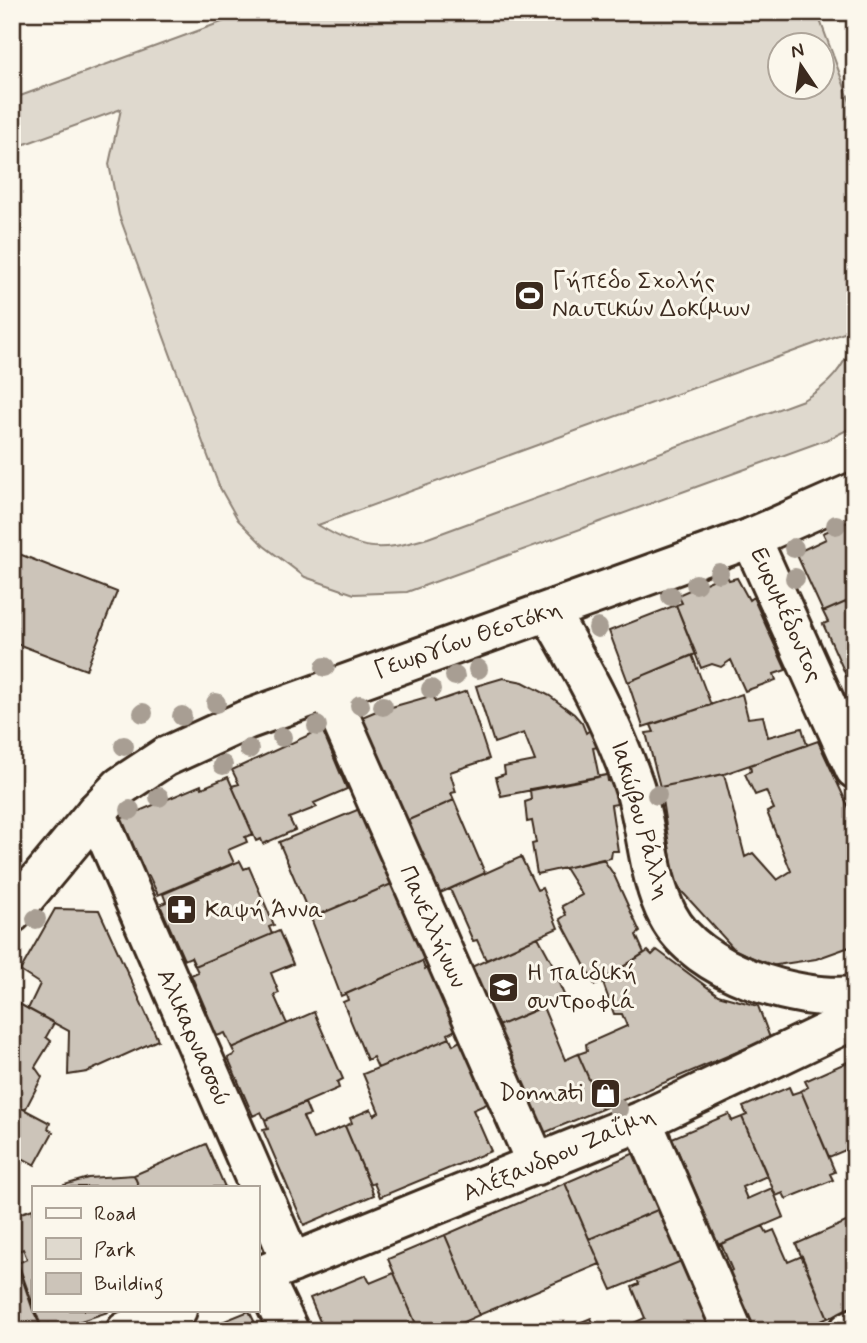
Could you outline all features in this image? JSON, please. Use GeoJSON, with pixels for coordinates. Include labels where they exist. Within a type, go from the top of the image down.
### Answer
{"type":"FeatureCollection","features":[{"type":"Feature","properties":{"kind":"street","name":"Γεωργίου Θεοτόκη"},"geometry":{"type":"LineString","coordinates":[[12,914],[96,812],[121,786],[164,757],[246,720],[751,538],[855,492]]}},
{"type":"Feature","properties":{"kind":"street","name":"Ευρυμέδοντος"},"geometry":{"type":"LineString","coordinates":[[751,538],[855,769]]}},
{"type":"Feature","properties":{"kind":"street","name":"Ιακώβου Ράλλη"},"geometry":{"type":"LineString","coordinates":[[549,612],[594,689],[614,730],[635,787],[657,885],[668,918],[692,947],[737,974],[795,993],[837,998],[855,996]]}},
{"type":"Feature","properties":{"kind":"street","name":"Πανελλήνων"},"geometry":{"type":"LineString","coordinates":[[328,690],[537,1165]]}},
{"type":"Feature","properties":{"kind":"street","name":"Αλικαρνασσού"},"geometry":{"type":"LineString","coordinates":[[96,812],[239,1186]]}},
{"type":"Feature","properties":{"kind":"street","name":"Αλέξανδρου Ζαΐμη"},"geometry":{"type":"LineString","coordinates":[[271,1271],[642,1121],[855,1020]]}},
{"type":"Feature","properties":{"kind":"street"},"geometry":{"type":"LineString","coordinates":[[642,1121],[733,1331]]}},
{"type":"Feature","properties":{"kind":"street","name":"Αλικαρνασσού"},"geometry":{"type":"LineString","coordinates":[[259,1240],[289,1331]]}},
{"type":"Feature","properties":{"kind":"street"},"geometry":{"type":"LineString","coordinates":[[127,1331],[172,1312]]}},
{"type":"Feature","properties":{"kind":"street"},"geometry":{"type":"LineString","coordinates":[[849,1331],[855,1328]]}},
{"type":"Feature","properties":{"kind":"green space","name":"Γήπεδο Σχολής Ναυτικών Δοκίμων"},"geometry":{"type":"Polygon","coordinates":[[[249,12],[817,12],[824,32],[766,32],[766,102],[836,102],[836,64],[855,115],[855,329],[318,525],[359,545],[371,547],[396,546],[428,538],[803,400],[835,375],[855,340],[855,426],[831,438],[407,592],[354,594],[305,577],[264,546],[238,520],[219,486],[119,215],[109,164],[121,109],[14,148],[12,99],[249,12]]]}},
{"type":"Feature","properties":{"kind":"building"},"geometry":{"type":"Polygon","coordinates":[[[855,519],[855,598],[823,612],[796,553],[826,539],[823,533],[855,519]]]}},
{"type":"Feature","properties":{"kind":"building"},"geometry":{"type":"Polygon","coordinates":[[[14,552],[117,592],[86,670],[12,642],[14,552]]]}},
{"type":"Feature","properties":{"kind":"building"},"geometry":{"type":"Polygon","coordinates":[[[726,574],[729,580],[737,578],[749,600],[753,597],[786,670],[774,674],[776,680],[745,691],[731,660],[721,667],[712,664],[701,668],[676,605],[682,603],[678,595],[726,574]]]}},
{"type":"Feature","properties":{"kind":"building"},"geometry":{"type":"Polygon","coordinates":[[[855,598],[855,666],[844,671],[823,624],[828,622],[823,612],[855,598]]]}},
{"type":"Feature","properties":{"kind":"building"},"geometry":{"type":"Polygon","coordinates":[[[676,605],[696,654],[628,682],[609,631],[676,605]]]}},
{"type":"Feature","properties":{"kind":"building"},"geometry":{"type":"Polygon","coordinates":[[[692,655],[711,705],[643,727],[628,682],[692,655]]]}},
{"type":"Feature","properties":{"kind":"building"},"geometry":{"type":"Polygon","coordinates":[[[855,666],[855,697],[844,671],[855,666]]]}},
{"type":"Feature","properties":{"kind":"building"},"geometry":{"type":"Polygon","coordinates":[[[503,678],[523,682],[550,696],[574,714],[586,733],[590,730],[598,747],[593,748],[599,777],[501,796],[496,777],[505,774],[504,767],[535,761],[524,733],[494,743],[476,686],[503,678]]]}},
{"type":"Feature","properties":{"kind":"building"},"geometry":{"type":"Polygon","coordinates":[[[467,691],[489,759],[450,772],[456,792],[451,793],[454,800],[404,822],[355,720],[434,695],[435,702],[467,691]]]}},
{"type":"Feature","properties":{"kind":"building"},"geometry":{"type":"Polygon","coordinates":[[[742,694],[748,718],[763,716],[768,737],[802,728],[807,745],[724,774],[660,787],[646,733],[654,732],[651,725],[742,694]]]}},
{"type":"Feature","properties":{"kind":"building"},"geometry":{"type":"Polygon","coordinates":[[[322,729],[347,789],[314,803],[317,807],[289,818],[295,830],[263,844],[261,839],[256,841],[232,786],[239,784],[232,770],[322,729]]]}},
{"type":"Feature","properties":{"kind":"building"},"geometry":{"type":"Polygon","coordinates":[[[818,741],[855,821],[855,945],[816,959],[770,966],[735,950],[675,884],[660,787],[724,774],[745,857],[753,853],[777,880],[791,871],[767,812],[774,809],[766,791],[755,795],[745,774],[751,771],[750,765],[818,741]]]}},
{"type":"Feature","properties":{"kind":"building"},"geometry":{"type":"Polygon","coordinates":[[[607,775],[608,781],[613,781],[617,804],[611,805],[618,851],[612,851],[611,858],[537,874],[532,844],[536,843],[532,821],[527,822],[525,802],[531,800],[530,789],[607,775]]]}},
{"type":"Feature","properties":{"kind":"building"},"geometry":{"type":"Polygon","coordinates":[[[228,777],[253,834],[245,837],[247,842],[228,850],[234,863],[158,895],[149,876],[145,877],[120,819],[201,785],[202,788],[228,777]]]}},
{"type":"Feature","properties":{"kind":"building"},"geometry":{"type":"Polygon","coordinates":[[[454,800],[485,873],[436,895],[404,822],[454,800]]]}},
{"type":"Feature","properties":{"kind":"building"},"geometry":{"type":"Polygon","coordinates":[[[362,808],[394,883],[311,918],[279,842],[362,808]]]}},
{"type":"Feature","properties":{"kind":"building"},"geometry":{"type":"Polygon","coordinates":[[[521,857],[537,890],[542,888],[558,928],[486,960],[477,940],[473,941],[450,889],[521,857]]]}},
{"type":"Feature","properties":{"kind":"building"},"geometry":{"type":"Polygon","coordinates":[[[603,859],[614,875],[640,932],[636,935],[644,953],[595,985],[560,919],[566,915],[562,906],[582,895],[565,868],[603,859]]]}},
{"type":"Feature","properties":{"kind":"building"},"geometry":{"type":"Polygon","coordinates":[[[240,861],[244,869],[249,867],[274,925],[269,927],[272,934],[195,966],[191,957],[184,960],[160,905],[166,902],[163,894],[240,861]]]}},
{"type":"Feature","properties":{"kind":"building"},"geometry":{"type":"Polygon","coordinates":[[[394,883],[427,959],[341,996],[311,918],[394,883]]]}},
{"type":"Feature","properties":{"kind":"building"},"geometry":{"type":"Polygon","coordinates":[[[55,909],[99,910],[158,1040],[87,1072],[68,1075],[69,1031],[28,1009],[40,984],[20,971],[55,909]]]}},
{"type":"Feature","properties":{"kind":"building"},"geometry":{"type":"Polygon","coordinates":[[[279,931],[293,964],[271,973],[279,993],[274,995],[287,1024],[232,1048],[225,1033],[217,1036],[191,975],[198,972],[195,966],[279,931]]]}},
{"type":"Feature","properties":{"kind":"building"},"geometry":{"type":"Polygon","coordinates":[[[538,937],[556,970],[553,970],[565,997],[493,1028],[467,969],[538,937]]]}},
{"type":"Feature","properties":{"kind":"building"},"geometry":{"type":"Polygon","coordinates":[[[657,950],[718,995],[758,1006],[770,1038],[602,1109],[578,1054],[587,1051],[586,1044],[627,1026],[622,1014],[614,1014],[603,983],[610,981],[609,976],[648,951],[652,955],[657,950]]]}},
{"type":"Feature","properties":{"kind":"building"},"geometry":{"type":"Polygon","coordinates":[[[422,961],[425,969],[430,966],[457,1029],[448,1034],[450,1038],[378,1068],[373,1057],[367,1060],[343,1002],[348,1000],[346,994],[422,961]]]}},
{"type":"Feature","properties":{"kind":"building"},"geometry":{"type":"Polygon","coordinates":[[[12,1000],[54,1023],[46,1037],[51,1041],[35,1067],[42,1077],[25,1110],[12,1103],[12,1000]]]}},
{"type":"Feature","properties":{"kind":"building"},"geometry":{"type":"Polygon","coordinates":[[[543,1007],[565,1060],[578,1054],[602,1109],[539,1135],[493,1028],[543,1007]]]}},
{"type":"Feature","properties":{"kind":"building"},"geometry":{"type":"Polygon","coordinates":[[[314,1012],[343,1079],[337,1082],[339,1088],[265,1120],[261,1112],[253,1116],[228,1058],[235,1054],[232,1048],[314,1012]]]}},
{"type":"Feature","properties":{"kind":"building"},"geometry":{"type":"Polygon","coordinates":[[[450,1038],[453,1045],[462,1040],[489,1103],[473,1110],[491,1151],[380,1197],[374,1183],[370,1185],[345,1126],[352,1123],[350,1118],[371,1109],[374,1115],[379,1112],[363,1074],[450,1038]]]}},
{"type":"Feature","properties":{"kind":"building"},"geometry":{"type":"Polygon","coordinates":[[[852,1060],[855,1065],[855,1154],[853,1155],[850,1148],[829,1157],[801,1091],[808,1087],[805,1081],[852,1060]]]}},
{"type":"Feature","properties":{"kind":"building"},"geometry":{"type":"Polygon","coordinates":[[[789,1087],[792,1094],[801,1091],[835,1172],[830,1174],[833,1180],[786,1199],[783,1193],[776,1196],[742,1117],[747,1115],[743,1107],[789,1087]]]}},
{"type":"Feature","properties":{"kind":"building"},"geometry":{"type":"Polygon","coordinates":[[[12,1103],[50,1123],[48,1129],[53,1132],[35,1165],[24,1159],[12,1181],[12,1103]]]}},
{"type":"Feature","properties":{"kind":"building"},"geometry":{"type":"Polygon","coordinates":[[[305,1103],[310,1115],[303,1117],[313,1139],[345,1126],[374,1195],[304,1225],[263,1130],[268,1129],[265,1120],[305,1103]]]}},
{"type":"Feature","properties":{"kind":"building"},"geometry":{"type":"Polygon","coordinates":[[[729,1114],[732,1121],[742,1117],[767,1176],[742,1187],[747,1199],[772,1188],[784,1217],[718,1245],[672,1138],[729,1114]]]}},
{"type":"Feature","properties":{"kind":"building"},"geometry":{"type":"Polygon","coordinates":[[[206,1144],[225,1186],[139,1186],[134,1175],[206,1144]]]}},
{"type":"Feature","properties":{"kind":"building"},"geometry":{"type":"Polygon","coordinates":[[[637,1152],[662,1208],[589,1239],[565,1183],[637,1152]]]}},
{"type":"Feature","properties":{"kind":"building"},"geometry":{"type":"Polygon","coordinates":[[[134,1175],[139,1186],[64,1185],[88,1178],[134,1175]]]}},
{"type":"Feature","properties":{"kind":"building"},"geometry":{"type":"Polygon","coordinates":[[[565,1183],[600,1264],[479,1315],[445,1235],[565,1183]]]}},
{"type":"Feature","properties":{"kind":"building"},"geometry":{"type":"Polygon","coordinates":[[[662,1208],[684,1260],[612,1290],[589,1239],[662,1208]]]}},
{"type":"Feature","properties":{"kind":"building"},"geometry":{"type":"Polygon","coordinates":[[[32,1209],[32,1302],[18,1263],[27,1259],[23,1249],[14,1253],[12,1249],[12,1216],[32,1209]]]}},
{"type":"Feature","properties":{"kind":"building"},"geometry":{"type":"Polygon","coordinates":[[[855,1218],[855,1307],[828,1318],[796,1244],[855,1218]]]}},
{"type":"Feature","properties":{"kind":"building"},"geometry":{"type":"Polygon","coordinates":[[[763,1226],[767,1233],[774,1230],[788,1262],[802,1256],[828,1318],[798,1331],[752,1331],[727,1273],[732,1270],[721,1244],[763,1226]]]}},
{"type":"Feature","properties":{"kind":"building"},"geometry":{"type":"Polygon","coordinates":[[[445,1235],[479,1315],[461,1323],[464,1331],[419,1331],[388,1259],[445,1235]]]}},
{"type":"Feature","properties":{"kind":"building"},"geometry":{"type":"Polygon","coordinates":[[[12,1249],[32,1312],[43,1331],[12,1331],[12,1249]]]}},
{"type":"Feature","properties":{"kind":"building"},"geometry":{"type":"Polygon","coordinates":[[[684,1260],[715,1331],[631,1331],[629,1325],[645,1318],[632,1287],[639,1284],[637,1279],[684,1260]]]}},
{"type":"Feature","properties":{"kind":"building"},"geometry":{"type":"Polygon","coordinates":[[[394,1273],[419,1331],[324,1331],[310,1298],[366,1275],[370,1283],[394,1273]]]}},
{"type":"Feature","properties":{"kind":"building"},"geometry":{"type":"Polygon","coordinates":[[[36,1312],[108,1312],[51,1331],[49,1324],[41,1326],[36,1312]]]}},
{"type":"Feature","properties":{"kind":"building"},"geometry":{"type":"Polygon","coordinates":[[[250,1312],[259,1331],[201,1331],[250,1312]]]}},
{"type":"Feature","properties":{"kind":"building"},"geometry":{"type":"Polygon","coordinates":[[[591,1318],[597,1331],[562,1330],[591,1318]]]}},
{"type":"Feature","properties":{"kind":"place","name":"Γήπεδο Σχολής Ναυτικών Δοκίμων"},"geometry":{"type":"Point","coordinates":[529,295]}},
{"type":"Feature","properties":{"kind":"place","name":"Καψή Άννα"},"geometry":{"type":"Point","coordinates":[182,910]}},
{"type":"Feature","properties":{"kind":"place","name":"Η παιδική συντροφιά"},"geometry":{"type":"Point","coordinates":[504,987]}},
{"type":"Feature","properties":{"kind":"place","name":"Donnati"},"geometry":{"type":"Point","coordinates":[606,1093]}}]}
